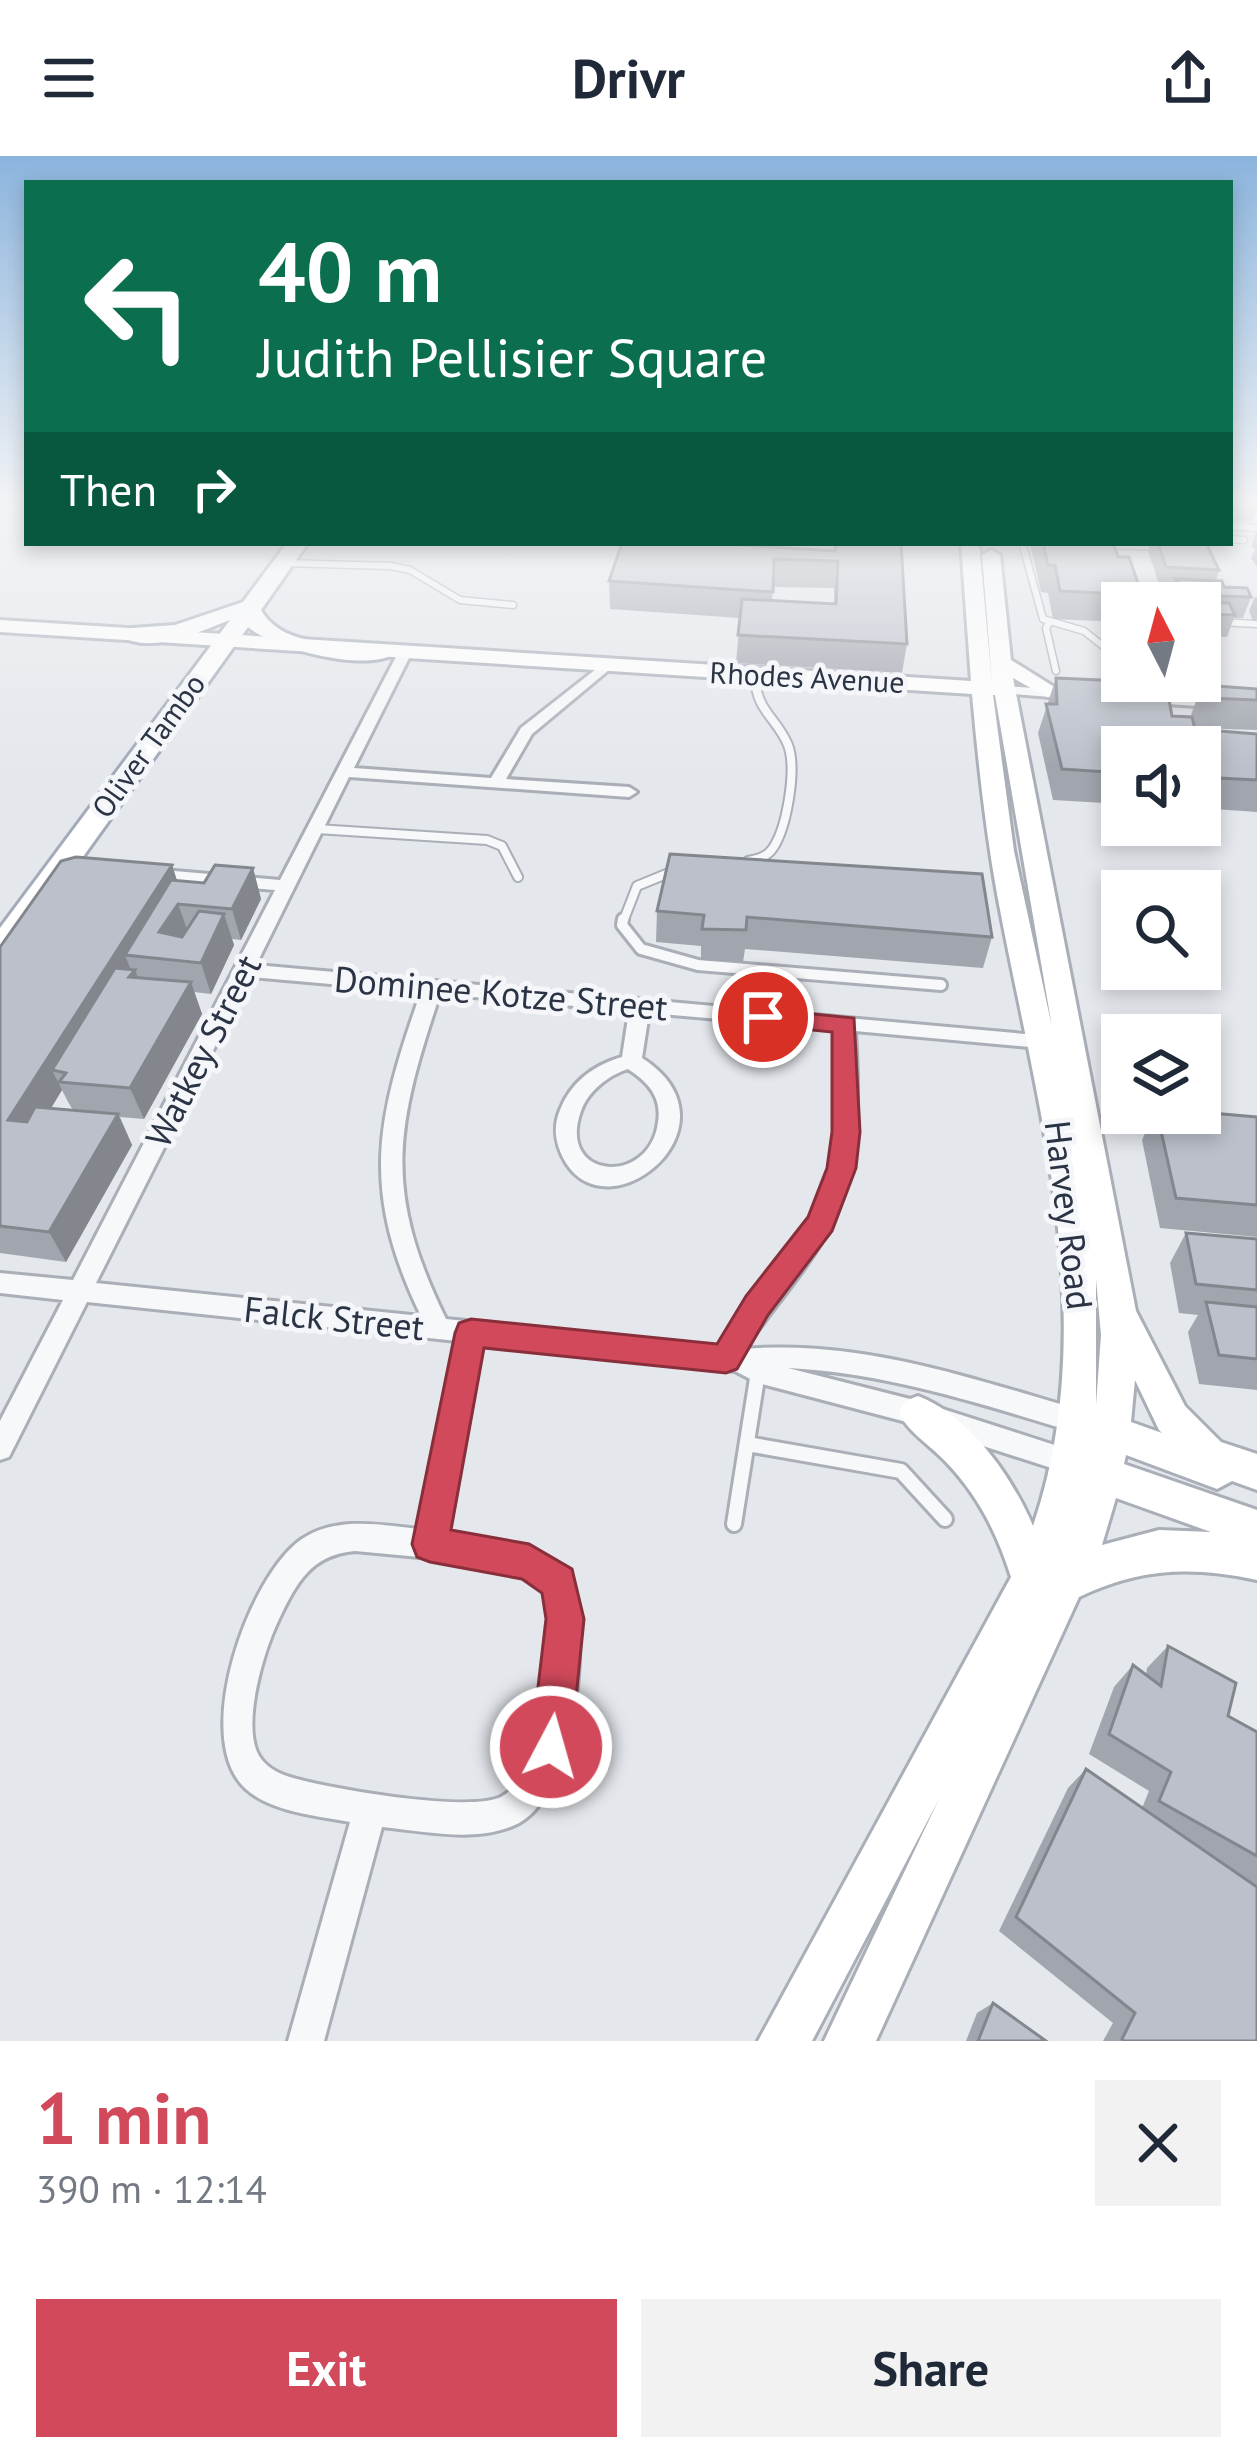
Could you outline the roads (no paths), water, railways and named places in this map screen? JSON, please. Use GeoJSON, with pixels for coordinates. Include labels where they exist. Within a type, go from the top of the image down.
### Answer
{"type":"FeatureCollection","features":[{"type":"Feature","properties":{"kind":"main road","name":"Oliver Tambo"},"geometry":{"type":"LineString","coordinates":[[0,950],[72,868],[258,591]]}},
{"type":"Feature","properties":{"kind":"main road","name":"Harvey Road"},"geometry":{"type":"LineString","coordinates":[[850,2041],[1049,1581],[1091,1448],[1118,1305],[1055,1042],[1009,892],[991,684],[977,591]]}},
{"type":"Feature","properties":{"kind":"main road","name":"Harvey Road"},"geometry":{"type":"LineString","coordinates":[[990,591],[991,684]]}},
{"type":"Feature","properties":{"kind":"main road"},"geometry":{"type":"LineString","coordinates":[[131,634],[179,632],[244,609],[256,627],[274,638],[395,653]]}},
{"type":"Feature","properties":{"kind":"main road"},"geometry":{"type":"LineString","coordinates":[[5,630],[131,634],[219,643]]}},
{"type":"Feature","properties":{"kind":"main road"},"geometry":{"type":"LineString","coordinates":[[5,630],[219,643]]}},
{"type":"Feature","properties":{"kind":"main road"},"geometry":{"type":"LineString","coordinates":[[170,642],[194,669]]}},
{"type":"Feature","properties":{"kind":"main road","name":"Oliver Tambo"},"geometry":{"type":"LineString","coordinates":[[0,930],[194,669],[219,643]]}},
{"type":"Feature","properties":{"kind":"main road","name":"Rhodes Avenue"},"geometry":{"type":"LineString","coordinates":[[219,643],[934,686]]}},
{"type":"Feature","properties":{"kind":"main road"},"geometry":{"type":"LineString","coordinates":[[934,686],[958,677],[991,684]]}},
{"type":"Feature","properties":{"kind":"main road"},"geometry":{"type":"LineString","coordinates":[[934,686],[1062,686]]}},
{"type":"Feature","properties":{"kind":"main road","name":"Harvey Road"},"geometry":{"type":"LineString","coordinates":[[1055,1042],[1081,1269],[1091,1448]]}},
{"type":"Feature","properties":{"kind":"main road"},"geometry":{"type":"LineString","coordinates":[[1118,1305],[1143,1367],[1172,1418],[1208,1455],[1257,1472]]}},
{"type":"Feature","properties":{"kind":"main road"},"geometry":{"type":"LineString","coordinates":[[918,1413],[970,1456],[990,1480],[1021,1542],[1049,1581],[1128,1553],[1159,1548],[1257,1560]]}},
{"type":"Feature","properties":{"kind":"main road"},"geometry":{"type":"LineString","coordinates":[[1091,1448],[1257,1484]]}},
{"type":"Feature","properties":{"kind":"main road"},"geometry":{"type":"LineString","coordinates":[[1091,1448],[1257,1529]]}},
{"type":"Feature","properties":{"kind":"main road","name":"Harvey Road"},"geometry":{"type":"LineString","coordinates":[[784,2041],[1049,1581]]}},
{"type":"Feature","properties":{"kind":"street","name":"Watkey Street"},"geometry":{"type":"LineString","coordinates":[[0,1448],[317,829],[395,653]]}},
{"type":"Feature","properties":{"kind":"street"},"geometry":{"type":"LineString","coordinates":[[496,783],[526,731],[605,666]]}},
{"type":"Feature","properties":{"kind":"street"},"geometry":{"type":"LineString","coordinates":[[1198,702],[1257,706]]}},
{"type":"Feature","properties":{"kind":"street"},"geometry":{"type":"LineString","coordinates":[[344,772],[629,792]]}},
{"type":"Feature","properties":{"kind":"street"},"geometry":{"type":"LineString","coordinates":[[129,872],[288,886]]}},
{"type":"Feature","properties":{"kind":"street","name":"Dominee Kotze Street"},"geometry":{"type":"LineString","coordinates":[[246,970],[1055,1042]]}},
{"type":"Feature","properties":{"kind":"street"},"geometry":{"type":"LineString","coordinates":[[434,986],[402,1074],[386,1158],[403,1250],[439,1329]]}},
{"type":"Feature","properties":{"kind":"street"},"geometry":{"type":"LineString","coordinates":[[631,1061],[640,1006]]}},
{"type":"Feature","properties":{"kind":"street"},"geometry":{"type":"LineString","coordinates":[[741,1364],[757,1306],[821,1222],[834,1192],[846,1132],[845,1024]]}},
{"type":"Feature","properties":{"kind":"street"},"geometry":{"type":"LineString","coordinates":[[631,1061],[645,1067],[666,1092],[666,1138],[648,1166],[632,1174],[595,1177],[572,1159],[565,1142],[571,1106],[599,1071],[631,1061]]}},
{"type":"Feature","properties":{"kind":"street","name":"Falck Street"},"geometry":{"type":"LineString","coordinates":[[0,1282],[741,1364],[918,1413],[1091,1448]]}},
{"type":"Feature","properties":{"kind":"street"},"geometry":{"type":"LineString","coordinates":[[430,1544],[471,1333]]}},
{"type":"Feature","properties":{"kind":"street","name":"Falck Street"},"geometry":{"type":"LineString","coordinates":[[741,1364],[758,1357],[874,1369],[1091,1448]]}},
{"type":"Feature","properties":{"kind":"street"},"geometry":{"type":"LineString","coordinates":[[352,1538],[430,1544],[529,1562],[559,1582],[565,1619],[551,1747],[526,1800],[506,1813],[370,1810],[276,1787],[253,1775],[238,1755],[234,1725],[276,1588],[289,1566],[310,1550],[352,1538]]}},
{"type":"Feature","properties":{"kind":"street"},"geometry":{"type":"LineString","coordinates":[[306,2041],[370,1810]]}},
{"type":"Feature","properties":{"kind":"lane"},"geometry":{"type":"LineString","coordinates":[[445,591],[460,600],[514,605]]}},
{"type":"Feature","properties":{"kind":"lane"},"geometry":{"type":"LineString","coordinates":[[1034,591],[1041,617],[1084,631],[1101,644]]}},
{"type":"Feature","properties":{"kind":"lane"},"geometry":{"type":"LineString","coordinates":[[1050,622],[1046,628],[1062,686]]}},
{"type":"Feature","properties":{"kind":"lane"},"geometry":{"type":"LineString","coordinates":[[1221,622],[1257,624]]}},
{"type":"Feature","properties":{"kind":"lane"},"geometry":{"type":"LineString","coordinates":[[736,862],[761,858],[774,846],[791,759],[782,734],[759,710],[755,675]]}},
{"type":"Feature","properties":{"kind":"lane"},"geometry":{"type":"LineString","coordinates":[[317,829],[487,840],[502,846],[518,877]]}},
{"type":"Feature","properties":{"kind":"lane"},"geometry":{"type":"LineString","coordinates":[[698,867],[658,873],[633,886],[622,926],[628,938],[663,958],[698,965],[940,985]]}},
{"type":"Feature","properties":{"kind":"lane"},"geometry":{"type":"LineString","coordinates":[[734,1524],[747,1444],[741,1364]]}},
{"type":"Feature","properties":{"kind":"lane"},"geometry":{"type":"LineString","coordinates":[[747,1444],[901,1471],[945,1519]]}}]}
